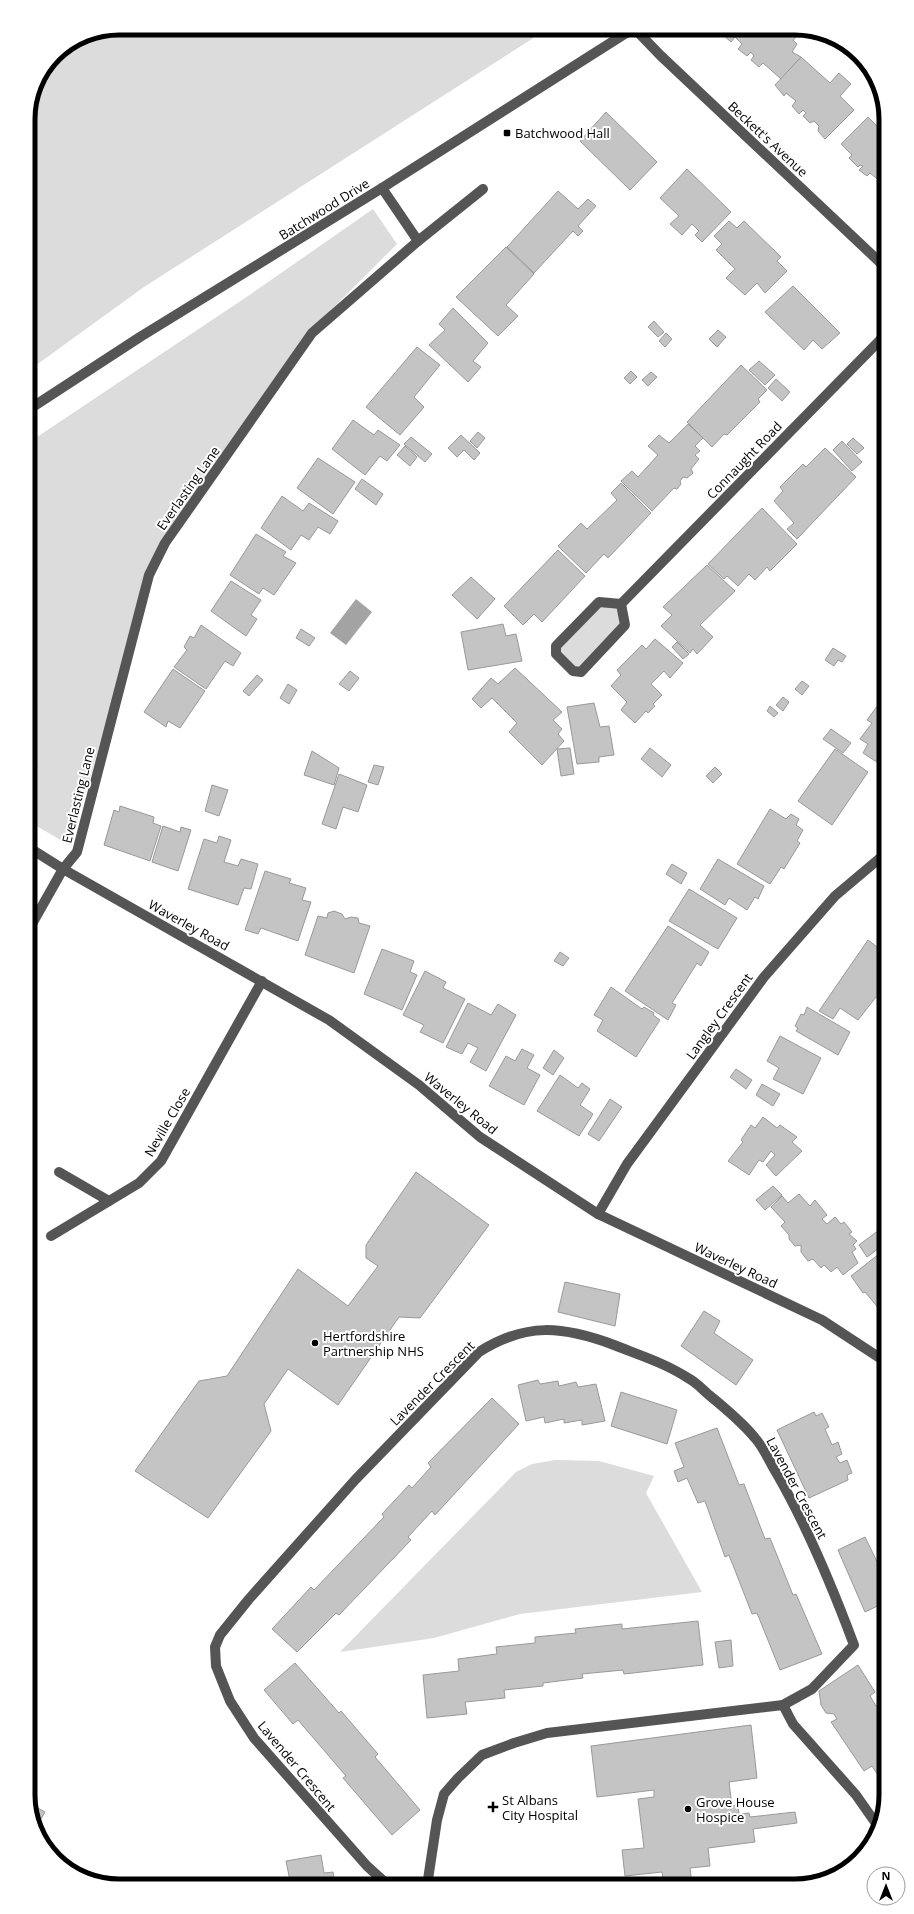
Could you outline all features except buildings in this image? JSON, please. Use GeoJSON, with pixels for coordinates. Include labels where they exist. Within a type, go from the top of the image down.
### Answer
{"type":"FeatureCollection","features":[{"type":"Feature","properties":{"kind":"street","name":"Batchwood Drive"},"geometry":{"type":"LineString","coordinates":[[35,405],[147,333],[382,188],[623,35]]}},
{"type":"Feature","properties":{"kind":"street","name":"Beckett's Avenue"},"geometry":{"type":"LineString","coordinates":[[641,35],[879,261]]}},
{"type":"Feature","properties":{"kind":"street"},"geometry":{"type":"LineString","coordinates":[[382,188],[418,241]]}},
{"type":"Feature","properties":{"kind":"street","name":"Everlasting Lane"},"geometry":{"type":"LineString","coordinates":[[35,919],[63,869],[77,852],[149,575],[166,543],[312,334],[418,241],[483,189]]}},
{"type":"Feature","properties":{"kind":"street","name":"Connaught Road"},"geometry":{"type":"LineString","coordinates":[[621,604],[879,341]]}},
{"type":"Feature","properties":{"kind":"street"},"geometry":{"type":"LineString","coordinates":[[599,602],[621,604],[625,626],[581,672],[573,671],[556,654],[556,646],[599,602]]}},
{"type":"Feature","properties":{"kind":"street","name":"Waverley Road"},"geometry":{"type":"LineString","coordinates":[[35,851],[63,869],[329,1020],[419,1085],[480,1137],[598,1214],[822,1320],[879,1357]]}},
{"type":"Feature","properties":{"kind":"street","name":"Langley Crescent"},"geometry":{"type":"LineString","coordinates":[[598,1214],[627,1164],[764,977],[835,896],[879,859]]}},
{"type":"Feature","properties":{"kind":"street","name":"Neville Close"},"geometry":{"type":"LineString","coordinates":[[52,1236],[139,1183],[161,1161],[262,981]]}},
{"type":"Feature","properties":{"kind":"street"},"geometry":{"type":"LineString","coordinates":[[59,1172],[109,1201]]}},
{"type":"Feature","properties":{"kind":"street","name":"Lavender Crescent"},"geometry":{"type":"LineString","coordinates":[[381,1879],[367,1866],[254,1738],[230,1701],[216,1666],[215,1647],[220,1635],[249,1599],[355,1480],[479,1352],[496,1341],[516,1334],[540,1330],[561,1330],[588,1336],[651,1359],[689,1378],[725,1408],[756,1439],[787,1491],[834,1591],[854,1645],[812,1689],[783,1705],[547,1733],[482,1755],[444,1794],[437,1820],[428,1879]]}},
{"type":"Feature","properties":{"kind":"street"},"geometry":{"type":"LineString","coordinates":[[783,1705],[793,1724],[856,1795],[875,1821]]}},
{"type":"Feature","properties":{"kind":"shaded area"},"geometry":{"type":"Polygon","coordinates":[[[114,35],[538,35],[144,287],[35,366],[35,114],[41,87],[46,77],[52,68],[64,56],[77,46],[87,41],[114,35]]]}},
{"type":"Feature","properties":{"kind":"shaded area"},"geometry":{"type":"Polygon","coordinates":[[[373,209],[397,244],[309,332],[164,539],[116,687],[71,844],[69,845],[35,825],[35,438],[248,296],[373,209]]]}},
{"type":"Feature","properties":{"kind":"shaded area"},"geometry":{"type":"Polygon","coordinates":[[[356,599],[372,612],[346,645],[330,633],[356,599]]]}},
{"type":"Feature","properties":{"kind":"shaded area"},"geometry":{"type":"Polygon","coordinates":[[[600,604],[619,608],[623,624],[579,668],[573,667],[560,654],[561,648],[600,604]]]}},
{"type":"Feature","properties":{"kind":"shaded area"},"geometry":{"type":"Polygon","coordinates":[[[555,1460],[599,1461],[654,1476],[646,1493],[702,1592],[520,1614],[434,1638],[340,1652],[516,1472],[532,1464],[555,1460]]]}},
{"type":"Feature","properties":{"kind":"place","name":"Batchwood Hall"},"geometry":{"type":"Point","coordinates":[507,133]}},
{"type":"Feature","properties":{"kind":"place","name":"Hertfordshire Partnership NHS"},"geometry":{"type":"Point","coordinates":[315,1343]}},
{"type":"Feature","properties":{"kind":"place","name":"St Albans City Hospital"},"geometry":{"type":"Point","coordinates":[493,1807]}},
{"type":"Feature","properties":{"kind":"place","name":"Grove House Hospice"},"geometry":{"type":"Point","coordinates":[688,1809]}}]}
